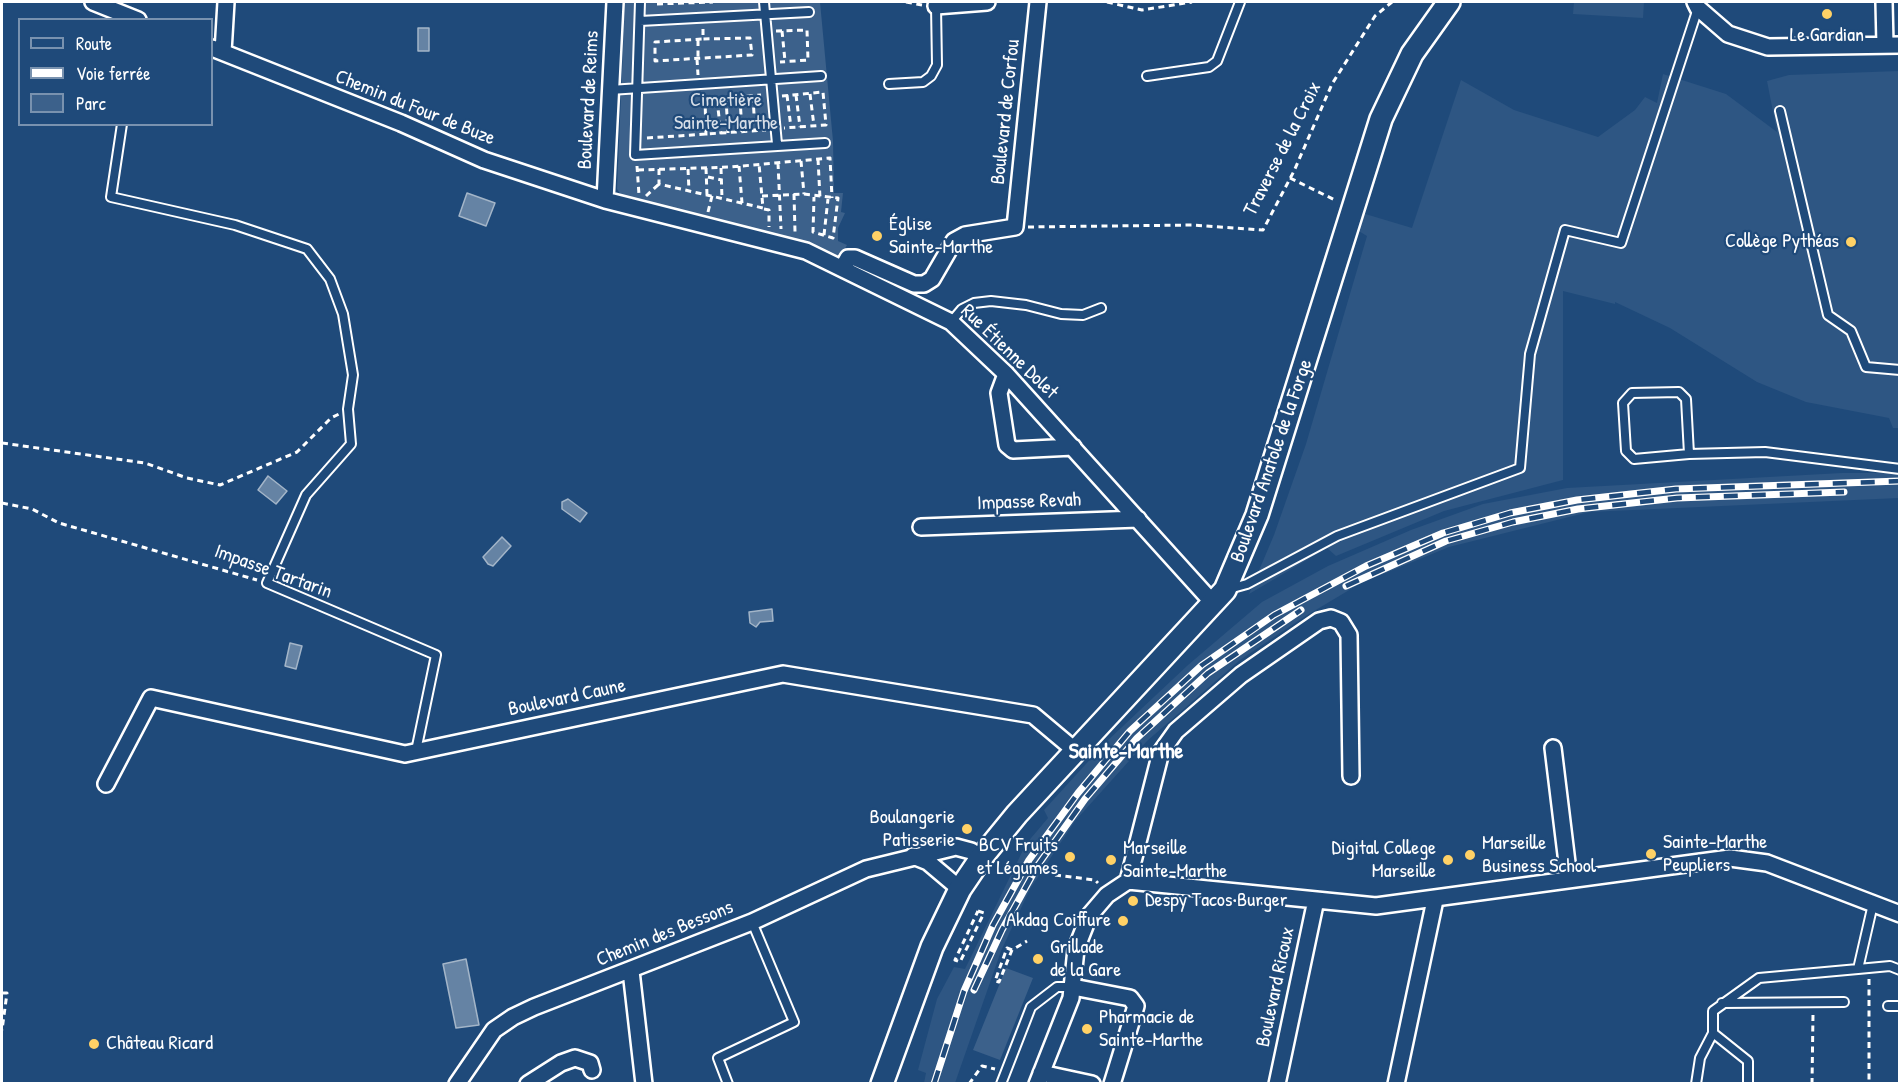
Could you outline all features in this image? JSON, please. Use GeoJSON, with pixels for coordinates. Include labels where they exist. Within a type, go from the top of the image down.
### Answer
{"type":"FeatureCollection","features":[{"type":"Feature","properties":{"kind":"main road","name":"Boulevard Anatole de la Forge"},"geometry":{"type":"LineString","coordinates":[[882,1083],[928,957],[960,889],[981,858],[1017,814],[1220,597],[1241,557],[1264,495],[1351,208],[1384,111],[1412,54],[1449,2]]}},
{"type":"Feature","properties":{"kind":"main road","name":"Boulevard Anatole de la Forge"},"geometry":{"type":"LineString","coordinates":[[1432,25],[1458,2]]}},
{"type":"Feature","properties":{"kind":"street"},"geometry":{"type":"LineString","coordinates":[[93,2],[133,18]]}},
{"type":"Feature","properties":{"kind":"street"},"geometry":{"type":"LineString","coordinates":[[217,50],[226,2]]}},
{"type":"Feature","properties":{"kind":"street","name":"Boulevard de Reims"},"geometry":{"type":"LineString","coordinates":[[605,200],[615,2]]}},
{"type":"Feature","properties":{"kind":"street"},"geometry":{"type":"LineString","coordinates":[[936,6],[987,2]]}},
{"type":"Feature","properties":{"kind":"street","name":"Boulevard de Corfou"},"geometry":{"type":"LineString","coordinates":[[1015,227],[1038,2]]}},
{"type":"Feature","properties":{"kind":"street"},"geometry":{"type":"LineString","coordinates":[[1696,5],[1728,34],[1768,47],[1892,45],[1884,2]]}},
{"type":"Feature","properties":{"kind":"street","name":"Chemin du Four de Buze"},"geometry":{"type":"LineString","coordinates":[[217,50],[401,123],[484,160],[605,200]]}},
{"type":"Feature","properties":{"kind":"street","name":"Rue Étienne Dolet"},"geometry":{"type":"LineString","coordinates":[[605,200],[806,251],[843,267],[951,322],[1006,374],[1138,519],[1220,597]]}},
{"type":"Feature","properties":{"kind":"street"},"geometry":{"type":"LineString","coordinates":[[843,267],[848,258],[855,258],[914,284],[924,284],[932,279],[954,241],[965,235],[1015,227]]}},
{"type":"Feature","properties":{"kind":"street"},"geometry":{"type":"LineString","coordinates":[[1006,374],[999,393],[1007,445],[1013,450],[1073,447]]}},
{"type":"Feature","properties":{"kind":"street","name":"Impasse Revah"},"geometry":{"type":"LineString","coordinates":[[921,527],[1138,519]]}},
{"type":"Feature","properties":{"kind":"street"},"geometry":{"type":"LineString","coordinates":[[1128,881],[1161,752],[1176,731],[1241,675],[1319,621],[1331,618],[1341,622],[1349,635],[1351,776]]}},
{"type":"Feature","properties":{"kind":"street","name":"Boulevard Caune"},"geometry":{"type":"LineString","coordinates":[[106,784],[151,698],[405,754],[783,674],[1033,715],[1077,752]]}},
{"type":"Feature","properties":{"kind":"street"},"geometry":{"type":"LineString","coordinates":[[1553,748],[1569,879]]}},
{"type":"Feature","properties":{"kind":"street","name":"Chemin des Bessons"},"geometry":{"type":"LineString","coordinates":[[457,1083],[494,1030],[513,1017],[752,922],[866,869],[956,847],[971,851],[981,858]]}},
{"type":"Feature","properties":{"kind":"street"},"geometry":{"type":"LineString","coordinates":[[913,856],[928,862],[960,889]]}},
{"type":"Feature","properties":{"kind":"street"},"geometry":{"type":"LineString","coordinates":[[1092,1083],[1039,1078],[1073,987],[1079,938],[1089,916],[1107,895],[1128,881],[1376,906],[1435,900],[1569,879],[1730,858],[1767,863],[1899,914]]}},
{"type":"Feature","properties":{"kind":"street","name":"Boulevard Ricoux"},"geometry":{"type":"LineString","coordinates":[[1277,1083],[1316,900]]}},
{"type":"Feature","properties":{"kind":"street"},"geometry":{"type":"LineString","coordinates":[[1396,1083],[1435,900]]}},
{"type":"Feature","properties":{"kind":"street"},"geometry":{"type":"LineString","coordinates":[[631,971],[644,1083]]}},
{"type":"Feature","properties":{"kind":"street"},"geometry":{"type":"LineString","coordinates":[[1073,987],[1130,998],[1136,1006],[1112,1083]]}},
{"type":"Feature","properties":{"kind":"street"},"geometry":{"type":"LineString","coordinates":[[528,1083],[561,1063],[575,1058],[590,1063],[592,1070]]}},
{"type":"Feature","properties":{"kind":"lane"},"geometry":{"type":"LineString","coordinates":[[640,2],[635,156],[825,142]]}},
{"type":"Feature","properties":{"kind":"lane"},"geometry":{"type":"LineString","coordinates":[[764,2],[777,144]]}},
{"type":"Feature","properties":{"kind":"lane"},"geometry":{"type":"LineString","coordinates":[[1147,76],[1209,67],[1217,61],[1240,2]]}},
{"type":"Feature","properties":{"kind":"lane"},"geometry":{"type":"LineString","coordinates":[[1220,597],[1337,536],[1520,468],[1530,354],[1565,230],[1621,243],[1696,5]]}},
{"type":"Feature","properties":{"kind":"lane"},"geometry":{"type":"LineString","coordinates":[[889,84],[923,82],[934,71],[937,65],[936,6]]}},
{"type":"Feature","properties":{"kind":"lane"},"geometry":{"type":"LineString","coordinates":[[640,21],[809,12]]}},
{"type":"Feature","properties":{"kind":"lane"},"geometry":{"type":"LineString","coordinates":[[610,90],[821,76]]}},
{"type":"Feature","properties":{"kind":"lane"},"geometry":{"type":"LineString","coordinates":[[1780,111],[1828,315],[1851,331],[1866,367],[1899,370]]}},
{"type":"Feature","properties":{"kind":"lane"},"geometry":{"type":"LineString","coordinates":[[122,126],[111,197],[234,225],[307,249],[330,279],[344,314],[353,375],[348,409],[351,444],[306,495],[267,583]]}},
{"type":"Feature","properties":{"kind":"lane"},"geometry":{"type":"LineString","coordinates":[[951,322],[962,309],[974,303],[991,301],[1061,314],[1083,315],[1101,308]]}},
{"type":"Feature","properties":{"kind":"lane"},"geometry":{"type":"LineString","coordinates":[[1689,454],[1686,399],[1679,392],[1632,393],[1623,403],[1626,451],[1634,459],[1689,454],[1765,452],[1899,469]]}},
{"type":"Feature","properties":{"kind":"lane","name":"Impasse Tartarin"},"geometry":{"type":"LineString","coordinates":[[267,583],[436,655],[416,751]]}},
{"type":"Feature","properties":{"kind":"lane"},"geometry":{"type":"LineString","coordinates":[[1858,969],[1873,904]]}},
{"type":"Feature","properties":{"kind":"lane"},"geometry":{"type":"LineString","coordinates":[[728,1083],[718,1058],[794,1022],[752,922]]}},
{"type":"Feature","properties":{"kind":"lane"},"geometry":{"type":"LineString","coordinates":[[1696,1083],[1700,1058],[1713,1033],[1713,1011],[1759,978],[1890,966],[1899,970]]}},
{"type":"Feature","properties":{"kind":"lane"},"geometry":{"type":"LineString","coordinates":[[1001,1083],[1031,1007],[1057,987],[1073,987]]}},
{"type":"Feature","properties":{"kind":"lane"},"geometry":{"type":"LineString","coordinates":[[1721,1004],[1844,1002]]}},
{"type":"Feature","properties":{"kind":"lane"},"geometry":{"type":"LineString","coordinates":[[1888,1006],[1899,1006]]}},
{"type":"Feature","properties":{"kind":"lane"},"geometry":{"type":"LineString","coordinates":[[1713,1033],[1748,1061],[1748,1083]]}},
{"type":"Feature","properties":{"kind":"path"},"geometry":{"type":"LineString","coordinates":[[657,4],[712,2]]}},
{"type":"Feature","properties":{"kind":"path"},"geometry":{"type":"LineString","coordinates":[[1107,2],[1142,10],[1192,2]]}},
{"type":"Feature","properties":{"kind":"path","name":"Traverse de la Croix"},"geometry":{"type":"LineString","coordinates":[[1015,227],[1193,225],[1263,230],[1290,178],[1332,84],[1375,16],[1392,2]]}},
{"type":"Feature","properties":{"kind":"path"},"geometry":{"type":"LineString","coordinates":[[703,18],[703,39]]}},
{"type":"Feature","properties":{"kind":"path"},"geometry":{"type":"LineString","coordinates":[[766,32],[807,30],[808,60],[769,63]]}},
{"type":"Feature","properties":{"kind":"path"},"geometry":{"type":"LineString","coordinates":[[782,31],[786,61]]}},
{"type":"Feature","properties":{"kind":"path"},"geometry":{"type":"LineString","coordinates":[[750,38],[752,55],[655,61],[655,42],[698,40],[750,38]]}},
{"type":"Feature","properties":{"kind":"path"},"geometry":{"type":"LineString","coordinates":[[698,40],[698,58]]}},
{"type":"Feature","properties":{"kind":"path"},"geometry":{"type":"LineString","coordinates":[[704,84],[707,150]]}},
{"type":"Feature","properties":{"kind":"path"},"geometry":{"type":"LineString","coordinates":[[636,139],[826,125],[823,92],[705,100]]}},
{"type":"Feature","properties":{"kind":"path"},"geometry":{"type":"LineString","coordinates":[[810,93],[814,126]]}},
{"type":"Feature","properties":{"kind":"path"},"geometry":{"type":"LineString","coordinates":[[787,95],[790,128]]}},
{"type":"Feature","properties":{"kind":"path"},"geometry":{"type":"LineString","coordinates":[[796,95],[800,127]]}},
{"type":"Feature","properties":{"kind":"path"},"geometry":{"type":"LineString","coordinates":[[753,96],[755,131]]}},
{"type":"Feature","properties":{"kind":"path"},"geometry":{"type":"LineString","coordinates":[[740,97],[742,132]]}},
{"type":"Feature","properties":{"kind":"path"},"geometry":{"type":"LineString","coordinates":[[726,98],[728,133]]}},
{"type":"Feature","properties":{"kind":"path"},"geometry":{"type":"LineString","coordinates":[[716,99],[721,134]]}},
{"type":"Feature","properties":{"kind":"path"},"geometry":{"type":"LineString","coordinates":[[635,156],[639,195],[655,200]]}},
{"type":"Feature","properties":{"kind":"path"},"geometry":{"type":"LineString","coordinates":[[638,170],[740,166],[830,158],[830,199],[825,236]]}},
{"type":"Feature","properties":{"kind":"path"},"geometry":{"type":"LineString","coordinates":[[818,159],[820,198]]}},
{"type":"Feature","properties":{"kind":"path"},"geometry":{"type":"LineString","coordinates":[[801,161],[804,194]]}},
{"type":"Feature","properties":{"kind":"path"},"geometry":{"type":"LineString","coordinates":[[778,163],[782,195],[781,229]]}},
{"type":"Feature","properties":{"kind":"path"},"geometry":{"type":"LineString","coordinates":[[759,164],[763,208]]}},
{"type":"Feature","properties":{"kind":"path"},"geometry":{"type":"LineString","coordinates":[[740,166],[742,203]]}},
{"type":"Feature","properties":{"kind":"path"},"geometry":{"type":"LineString","coordinates":[[721,167],[722,199]]}},
{"type":"Feature","properties":{"kind":"path"},"geometry":{"type":"LineString","coordinates":[[688,168],[689,191]]}},
{"type":"Feature","properties":{"kind":"path"},"geometry":{"type":"LineString","coordinates":[[706,168],[710,196],[708,214]]}},
{"type":"Feature","properties":{"kind":"path"},"geometry":{"type":"LineString","coordinates":[[659,169],[660,184]]}},
{"type":"Feature","properties":{"kind":"path"},"geometry":{"type":"LineString","coordinates":[[708,177],[722,180]]}},
{"type":"Feature","properties":{"kind":"path"},"geometry":{"type":"LineString","coordinates":[[1290,178],[1351,208]]}},
{"type":"Feature","properties":{"kind":"path"},"geometry":{"type":"LineString","coordinates":[[645,197],[660,184]]}},
{"type":"Feature","properties":{"kind":"path"},"geometry":{"type":"LineString","coordinates":[[660,184],[769,210],[769,227]]}},
{"type":"Feature","properties":{"kind":"path"},"geometry":{"type":"LineString","coordinates":[[759,225],[796,232],[794,194]]}},
{"type":"Feature","properties":{"kind":"path"},"geometry":{"type":"LineString","coordinates":[[762,196],[804,194],[820,198],[838,198],[833,238],[813,232],[814,197]]}},
{"type":"Feature","properties":{"kind":"path"},"geometry":{"type":"LineString","coordinates":[[697,211],[718,216]]}},
{"type":"Feature","properties":{"kind":"path"},"geometry":{"type":"LineString","coordinates":[[2,443],[145,464],[187,478],[220,484],[297,452],[331,418],[348,409]]}},
{"type":"Feature","properties":{"kind":"path","name":"Impasse Tartarin"},"geometry":{"type":"LineString","coordinates":[[2,503],[32,509],[59,523],[267,583]]}},
{"type":"Feature","properties":{"kind":"path"},"geometry":{"type":"LineString","coordinates":[[1055,875],[1095,880],[1107,895]]}},
{"type":"Feature","properties":{"kind":"path"},"geometry":{"type":"LineString","coordinates":[[978,911],[984,913],[960,963],[956,960],[961,948],[978,911]]}},
{"type":"Feature","properties":{"kind":"path"},"geometry":{"type":"LineString","coordinates":[[1012,950],[1007,948],[995,981],[999,982],[1012,950],[1027,941]]}},
{"type":"Feature","properties":{"kind":"path"},"geometry":{"type":"LineString","coordinates":[[1869,968],[1869,1083]]}},
{"type":"Feature","properties":{"kind":"path"},"geometry":{"type":"LineString","coordinates":[[2,993],[7,993],[2,1030]]}},
{"type":"Feature","properties":{"kind":"path"},"geometry":{"type":"LineString","coordinates":[[1812,1083],[1813,1003]]}},
{"type":"Feature","properties":{"kind":"path"},"geometry":{"type":"LineString","coordinates":[[958,1083],[968,1083],[982,1066],[1005,1072]]}},
{"type":"Feature","properties":{"kind":"shaded area"},"geometry":{"type":"Polygon","coordinates":[[[1574,2],[1644,2],[1643,18],[1573,14],[1574,2]]]}},
{"type":"Feature","properties":{"kind":"shaded area"},"geometry":{"type":"Polygon","coordinates":[[[418,28],[429,28],[429,51],[418,51],[418,28]]]}},
{"type":"Feature","properties":{"kind":"shaded area"},"geometry":{"type":"Polygon","coordinates":[[[1899,71],[1899,428],[1893,428],[1889,418],[1806,402],[1757,382],[1670,328],[1615,302],[1615,304],[1563,291],[1563,480],[1444,511],[1336,556],[1327,548],[1249,594],[1274,535],[1306,444],[1367,236],[1357,230],[1362,213],[1412,228],[1461,80],[1514,110],[1598,137],[1635,110],[1645,97],[1657,103],[1663,74],[1726,94],[1777,132],[1767,81],[1789,75],[1899,71]]]}},
{"type":"Feature","properties":{"kind":"shaded area"},"geometry":{"type":"Polygon","coordinates":[[[467,193],[495,203],[486,226],[459,216],[467,193]]]}},
{"type":"Feature","properties":{"kind":"shaded area"},"geometry":{"type":"Polygon","coordinates":[[[1842,473],[1899,473],[1899,498],[1589,512],[1449,547],[1361,583],[1304,617],[1240,660],[1147,741],[1075,821],[1030,889],[1001,951],[955,1083],[924,1083],[926,1073],[918,1070],[937,999],[954,967],[965,969],[1026,844],[1048,818],[1044,810],[1106,742],[1188,665],[1262,602],[1328,566],[1411,530],[1483,504],[1567,488],[1842,473]]]}},
{"type":"Feature","properties":{"kind":"shaded area"},"geometry":{"type":"Polygon","coordinates":[[[268,476],[287,491],[276,504],[258,490],[268,476]]]}},
{"type":"Feature","properties":{"kind":"shaded area"},"geometry":{"type":"Polygon","coordinates":[[[568,499],[587,513],[580,522],[562,509],[562,502],[568,499]]]}},
{"type":"Feature","properties":{"kind":"shaded area"},"geometry":{"type":"Polygon","coordinates":[[[502,537],[511,546],[493,566],[488,564],[483,557],[502,537]]]}},
{"type":"Feature","properties":{"kind":"shaded area"},"geometry":{"type":"Polygon","coordinates":[[[772,609],[773,621],[760,622],[756,627],[750,623],[749,612],[772,609]]]}},
{"type":"Feature","properties":{"kind":"shaded area"},"geometry":{"type":"Polygon","coordinates":[[[290,643],[302,646],[296,669],[285,666],[290,643]]]}},
{"type":"Feature","properties":{"kind":"shaded area"},"geometry":{"type":"Polygon","coordinates":[[[466,959],[479,1025],[456,1028],[443,964],[466,959]]]}},
{"type":"Feature","properties":{"kind":"green space","name":"Cimetière Sainte-Marthe"},"geometry":{"type":"Polygon","coordinates":[[[625,2],[820,2],[833,141],[834,193],[843,193],[841,212],[845,213],[838,228],[838,241],[847,245],[839,259],[799,241],[623,198],[617,189],[625,2]]]}},
{"type":"Feature","properties":{"kind":"green space"},"geometry":{"type":"Polygon","coordinates":[[[1006,968],[1033,978],[1000,1060],[973,1050],[1006,968]]]}},
{"type":"Feature","properties":{"kind":"railway"},"geometry":{"type":"LineString","coordinates":[[934,1084],[964,991],[993,925],[1029,860],[1078,793],[1130,731],[1202,665],[1274,615],[1366,566],[1443,533],[1510,513],[1577,500],[1676,489],[1900,481]]}},
{"type":"Feature","properties":{"kind":"railway"},"geometry":{"type":"LineString","coordinates":[[1346,586],[1446,541],[1513,522],[1578,509],[1677,498],[1844,492]]}},
{"type":"Feature","properties":{"kind":"railway"},"geometry":{"type":"LineString","coordinates":[[974,990],[1002,930],[1038,865],[1085,799],[1137,738],[1208,673],[1301,610]]}},
{"type":"Feature","properties":{"kind":"place","name":"Le Gardian"},"geometry":{"type":"Point","coordinates":[1827,14]}},
{"type":"Feature","properties":{"kind":"place","name":"Église Sainte-Marthe"},"geometry":{"type":"Point","coordinates":[877,236]}},
{"type":"Feature","properties":{"kind":"place","name":"Collège Pythéas"},"geometry":{"type":"Point","coordinates":[1851,242]}},
{"type":"Feature","properties":{"kind":"place","name":"Boulangerie Patisserie"},"geometry":{"type":"Point","coordinates":[967,829]}},
{"type":"Feature","properties":{"kind":"place","name":"Sainte-Marthe Peupliers"},"geometry":{"type":"Point","coordinates":[1651,854]}},
{"type":"Feature","properties":{"kind":"place","name":"Marseille Business School"},"geometry":{"type":"Point","coordinates":[1470,855]}},
{"type":"Feature","properties":{"kind":"place","name":"BCV Fruits et Légumes"},"geometry":{"type":"Point","coordinates":[1070,857]}},
{"type":"Feature","properties":{"kind":"place","name":"Marseille Sainte-Marthe"},"geometry":{"type":"Point","coordinates":[1111,860]}},
{"type":"Feature","properties":{"kind":"place","name":"Digital College Marseille"},"geometry":{"type":"Point","coordinates":[1448,860]}},
{"type":"Feature","properties":{"kind":"place","name":"Despy Tacos Burger"},"geometry":{"type":"Point","coordinates":[1133,901]}},
{"type":"Feature","properties":{"kind":"place","name":"Akdag Coiffure"},"geometry":{"type":"Point","coordinates":[1123,921]}},
{"type":"Feature","properties":{"kind":"place","name":"Grillade de la Gare"},"geometry":{"type":"Point","coordinates":[1038,959]}},
{"type":"Feature","properties":{"kind":"place","name":"Pharmacie de Sainte-Marthe"},"geometry":{"type":"Point","coordinates":[1087,1029]}},
{"type":"Feature","properties":{"kind":"place","name":"Château Ricard"},"geometry":{"type":"Point","coordinates":[94,1044]}},
{"type":"Feature","properties":{"kind":"district","name":"Sainte-Marthe"},"geometry":{"type":"Point","coordinates":[1126,752]}}]}
